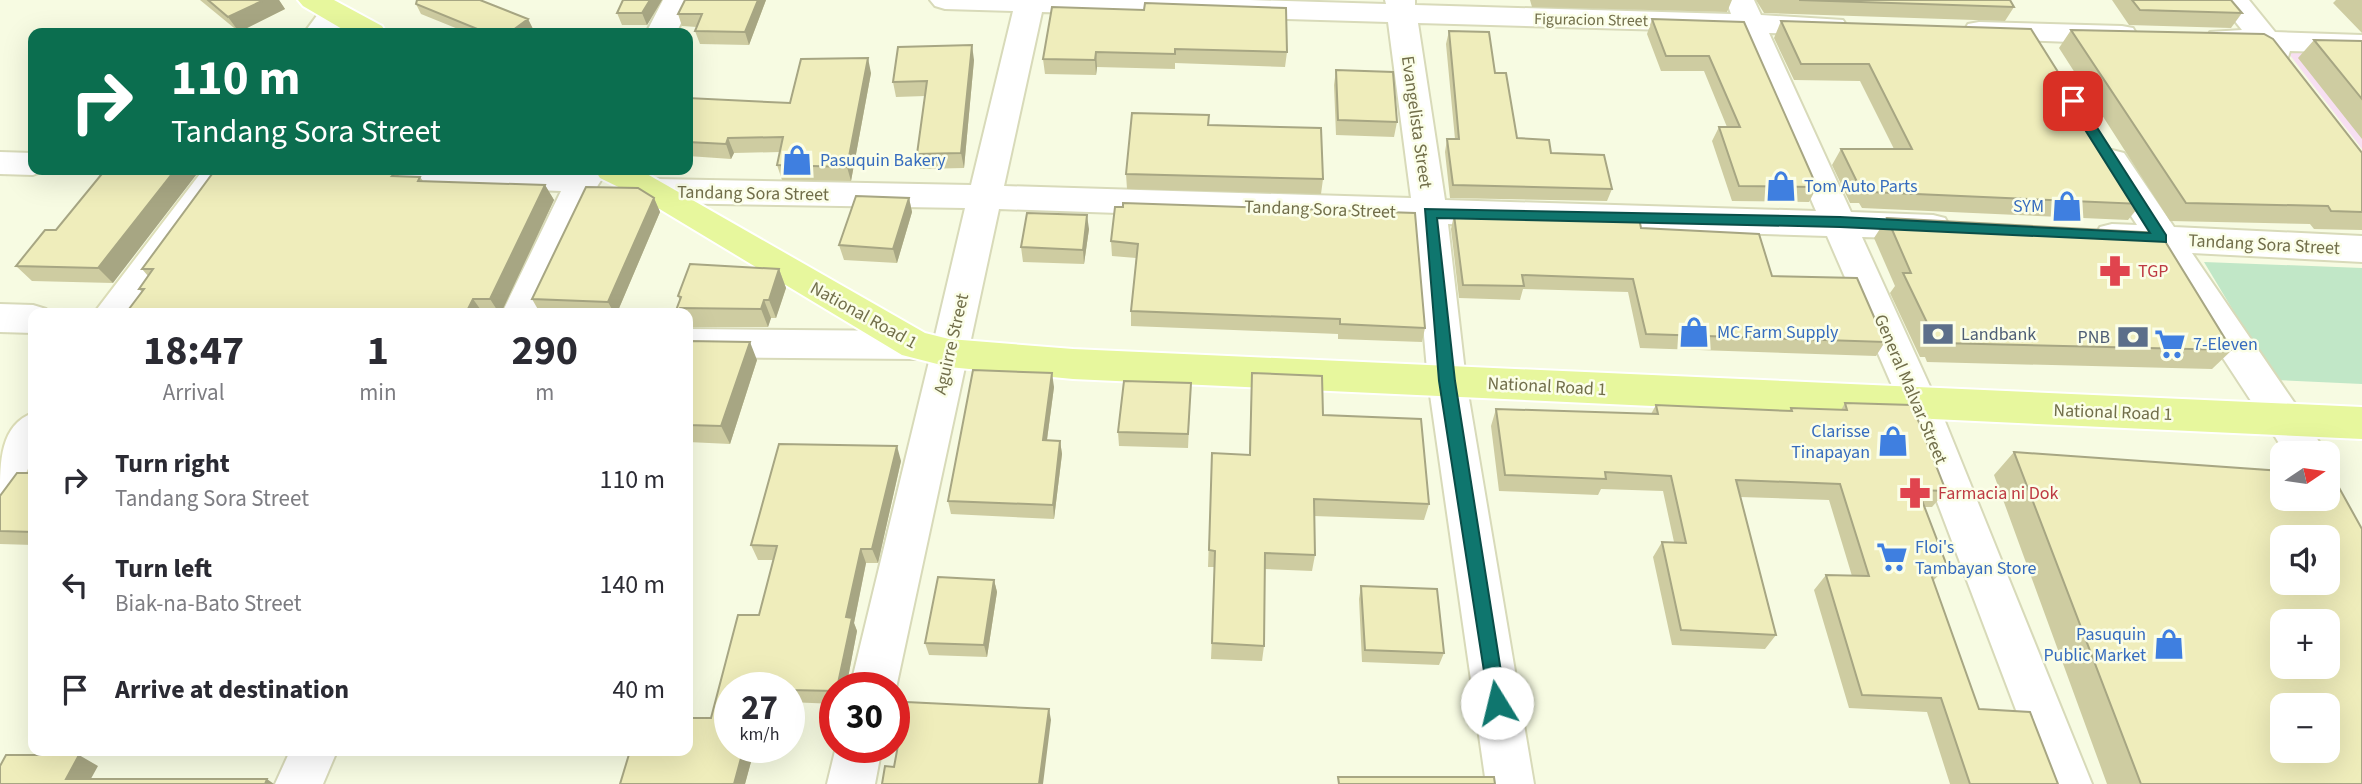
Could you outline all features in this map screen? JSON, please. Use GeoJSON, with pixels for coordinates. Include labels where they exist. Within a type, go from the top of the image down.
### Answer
{"type":"FeatureCollection","features":[{"type":"Feature","properties":{"kind":"main road"},"geometry":{"type":"LineString","coordinates":[[327,11],[361,28]]}},
{"type":"Feature","properties":{"kind":"main road","name":"National Road 1"},"geometry":{"type":"LineString","coordinates":[[602,175],[655,191],[932,349],[1073,364],[2362,423]]}},
{"type":"Feature","properties":{"kind":"street"},"geometry":{"type":"LineString","coordinates":[[664,28],[678,0]]}},
{"type":"Feature","properties":{"kind":"street","name":"Figuracion Street"},"geometry":{"type":"LineString","coordinates":[[945,0],[1745,12],[1856,26]]}},
{"type":"Feature","properties":{"kind":"street"},"geometry":{"type":"LineString","coordinates":[[2010,0],[2051,66]]}},
{"type":"Feature","properties":{"kind":"street"},"geometry":{"type":"LineString","coordinates":[[2233,0],[2291,72]]}},
{"type":"Feature","properties":{"kind":"street","name":"Aguirre Street"},"geometry":{"type":"LineString","coordinates":[[876,672],[932,349],[986,197],[1029,1]]}},
{"type":"Feature","properties":{"kind":"street","name":"Evangelista Street"},"geometry":{"type":"LineString","coordinates":[[1401,7],[1430,213],[1447,381],[1510,784]]}},
{"type":"Feature","properties":{"kind":"street","name":"General Malvar Street"},"geometry":{"type":"LineString","coordinates":[[1745,12],[1919,404],[2067,784]]}},
{"type":"Feature","properties":{"kind":"street"},"geometry":{"type":"LineString","coordinates":[[1950,30],[2155,37]]}},
{"type":"Feature","properties":{"kind":"street"},"geometry":{"type":"LineString","coordinates":[[2197,38],[2362,44]]}},
{"type":"Feature","properties":{"kind":"street"},"geometry":{"type":"LineString","coordinates":[[2095,135],[2161,239],[2298,441]]}},
{"type":"Feature","properties":{"kind":"street"},"geometry":{"type":"LineString","coordinates":[[0,163],[28,164]]}},
{"type":"Feature","properties":{"kind":"street"},"geometry":{"type":"LineString","coordinates":[[116,308],[217,175]]}},
{"type":"Feature","properties":{"kind":"street"},"geometry":{"type":"LineString","coordinates":[[523,308],[594,175]]}},
{"type":"Feature","properties":{"kind":"street","name":"Tandang Sora Street"},"geometry":{"type":"LineString","coordinates":[[655,191],[986,197],[1430,213],[1840,222],[1965,229]]}},
{"type":"Feature","properties":{"kind":"street","name":"Tandang Sora Street"},"geometry":{"type":"LineString","coordinates":[[2077,234],[2362,249]]}},
{"type":"Feature","properties":{"kind":"street"},"geometry":{"type":"LineString","coordinates":[[0,318],[28,320]]}},
{"type":"Feature","properties":{"kind":"street"},"geometry":{"type":"LineString","coordinates":[[693,343],[932,349]]}},
{"type":"Feature","properties":{"kind":"street"},"geometry":{"type":"LineString","coordinates":[[0,478],[28,436]]}},
{"type":"Feature","properties":{"kind":"street"},"geometry":{"type":"LineString","coordinates":[[299,784],[312,756]]}},
{"type":"Feature","properties":{"kind":"street"},"geometry":{"type":"LineString","coordinates":[[851,784],[856,763]]}},
{"type":"Feature","properties":{"kind":"shaded area"},"geometry":{"type":"Polygon","coordinates":[[[2286,50],[2362,53],[2362,149],[2286,50]]]}},
{"type":"Feature","properties":{"kind":"green space"},"geometry":{"type":"Polygon","coordinates":[[[2204,262],[2362,268],[2362,384],[2275,380],[2204,262]]]}},
{"type":"Feature","properties":{"kind":"building"},"geometry":{"type":"Polygon","coordinates":[[[208,0],[264,0],[228,17],[208,0]]]}},
{"type":"Feature","properties":{"kind":"building"},"geometry":{"type":"Polygon","coordinates":[[[417,0],[480,0],[528,19],[516,28],[475,28],[416,4],[417,0]]]}},
{"type":"Feature","properties":{"kind":"building"},"geometry":{"type":"Polygon","coordinates":[[[623,0],[650,0],[642,13],[617,13],[623,0]]]}},
{"type":"Feature","properties":{"kind":"building"},"geometry":{"type":"Polygon","coordinates":[[[685,0],[758,0],[745,32],[695,31],[702,14],[678,14],[685,0]]]}},
{"type":"Feature","properties":{"kind":"building"},"geometry":{"type":"Polygon","coordinates":[[[1799,0],[2010,0],[2014,7],[1799,0]]]}},
{"type":"Feature","properties":{"kind":"building"},"geometry":{"type":"Polygon","coordinates":[[[2132,0],[2231,0],[2242,13],[2140,10],[2132,0]]]}},
{"type":"Feature","properties":{"kind":"building"},"geometry":{"type":"Polygon","coordinates":[[[1145,3],[1286,8],[1287,52],[1175,49],[1175,54],[1096,52],[1095,60],[1043,59],[1052,7],[1144,10],[1145,3]]]}},
{"type":"Feature","properties":{"kind":"building"},"geometry":{"type":"Polygon","coordinates":[[[1652,19],[1744,22],[1817,187],[1739,186],[1719,127],[1740,127],[1709,56],[1666,56],[1652,19]]]}},
{"type":"Feature","properties":{"kind":"building"},"geometry":{"type":"Polygon","coordinates":[[[1781,21],[2031,29],[2141,204],[1871,192],[1869,186],[1859,186],[1841,149],[1912,149],[1869,64],[1801,64],[1781,21]]]}},
{"type":"Feature","properties":{"kind":"building"},"geometry":{"type":"Polygon","coordinates":[[[2071,30],[2264,34],[2273,39],[2362,153],[2362,212],[2331,211],[2328,206],[2186,203],[2071,30]]]}},
{"type":"Feature","properties":{"kind":"building"},"geometry":{"type":"Polygon","coordinates":[[[1449,31],[1489,32],[1495,73],[1506,73],[1517,138],[1549,140],[1551,153],[1604,155],[1612,189],[1453,185],[1447,139],[1459,139],[1449,31]]]}},
{"type":"Feature","properties":{"kind":"building"},"geometry":{"type":"Polygon","coordinates":[[[2314,40],[2362,41],[2362,99],[2314,40]]]}},
{"type":"Feature","properties":{"kind":"building"},"geometry":{"type":"Polygon","coordinates":[[[972,45],[961,153],[917,154],[927,81],[893,82],[898,47],[972,45]]]}},
{"type":"Feature","properties":{"kind":"building"},"geometry":{"type":"Polygon","coordinates":[[[868,58],[847,167],[777,165],[783,137],[728,138],[726,144],[693,142],[693,98],[790,103],[801,59],[868,58]]]}},
{"type":"Feature","properties":{"kind":"building"},"geometry":{"type":"Polygon","coordinates":[[[1336,70],[1393,72],[1397,122],[1338,120],[1336,70]]]}},
{"type":"Feature","properties":{"kind":"building"},"geometry":{"type":"Polygon","coordinates":[[[1132,113],[1209,115],[1208,125],[1321,128],[1323,179],[1126,174],[1132,113]]]}},
{"type":"Feature","properties":{"kind":"building"},"geometry":{"type":"Polygon","coordinates":[[[101,175],[171,175],[98,268],[16,266],[45,230],[56,230],[101,175]]]}},
{"type":"Feature","properties":{"kind":"building"},"geometry":{"type":"Polygon","coordinates":[[[211,175],[393,175],[420,177],[418,181],[545,185],[490,299],[473,299],[468,308],[130,308],[144,289],[139,289],[153,269],[142,269],[211,175]]]}},
{"type":"Feature","properties":{"kind":"building"},"geometry":{"type":"Polygon","coordinates":[[[586,187],[638,188],[654,198],[608,302],[532,299],[586,187]]]}},
{"type":"Feature","properties":{"kind":"building"},"geometry":{"type":"Polygon","coordinates":[[[856,196],[909,198],[893,249],[839,245],[856,196]]]}},
{"type":"Feature","properties":{"kind":"building"},"geometry":{"type":"Polygon","coordinates":[[[1123,203],[1415,213],[1425,328],[1340,324],[1340,319],[1131,311],[1138,244],[1111,241],[1115,207],[1123,207],[1123,203]]]}},
{"type":"Feature","properties":{"kind":"building"},"geometry":{"type":"Polygon","coordinates":[[[1027,213],[1087,215],[1083,250],[1021,247],[1027,213]]]}},
{"type":"Feature","properties":{"kind":"building"},"geometry":{"type":"Polygon","coordinates":[[[1454,215],[1639,218],[1641,228],[1759,234],[1772,276],[1857,278],[1885,342],[1646,334],[1633,279],[1522,275],[1524,286],[1463,285],[1454,215]]]}},
{"type":"Feature","properties":{"kind":"building"},"geometry":{"type":"Polygon","coordinates":[[[1887,218],[2160,233],[2232,350],[1941,343],[1939,338],[1934,337],[1903,273],[1911,273],[1887,218]]]}},
{"type":"Feature","properties":{"kind":"building"},"geometry":{"type":"Polygon","coordinates":[[[690,264],[779,269],[769,300],[764,300],[761,309],[677,308],[681,297],[678,296],[690,264]]]}},
{"type":"Feature","properties":{"kind":"building"},"geometry":{"type":"Polygon","coordinates":[[[693,341],[750,342],[721,426],[693,425],[693,341]]]}},
{"type":"Feature","properties":{"kind":"building"},"geometry":{"type":"Polygon","coordinates":[[[973,370],[1052,373],[1043,440],[1060,441],[1053,505],[948,501],[973,370]]]}},
{"type":"Feature","properties":{"kind":"building"},"geometry":{"type":"Polygon","coordinates":[[[1252,373],[1322,376],[1323,415],[1421,419],[1429,504],[1314,499],[1315,555],[1265,553],[1264,646],[1212,643],[1215,551],[1209,550],[1212,453],[1250,455],[1252,373]]]}},
{"type":"Feature","properties":{"kind":"building"},"geometry":{"type":"Polygon","coordinates":[[[1124,381],[1191,383],[1188,434],[1118,432],[1124,381]]]}},
{"type":"Feature","properties":{"kind":"building"},"geometry":{"type":"Polygon","coordinates":[[[1845,403],[1912,405],[1946,491],[1918,490],[1947,566],[1928,566],[1979,709],[2030,712],[2058,784],[1970,784],[1941,698],[1862,695],[1826,575],[1869,576],[1840,484],[1736,480],[1776,635],[1681,630],[1662,542],[1686,543],[1671,476],[1605,472],[1606,479],[1505,475],[1496,409],[1658,414],[1656,405],[1792,411],[1791,408],[1847,410],[1845,403]]]}},
{"type":"Feature","properties":{"kind":"building"},"geometry":{"type":"Polygon","coordinates":[[[779,444],[897,446],[872,549],[861,549],[846,617],[852,618],[840,672],[819,672],[819,691],[805,690],[805,672],[723,672],[738,615],[759,615],[777,546],[751,545],[779,444]]]}},
{"type":"Feature","properties":{"kind":"building","name":"Pasuquin Public Market"},"geometry":{"type":"Polygon","coordinates":[[[2014,452],[2270,470],[2270,511],[2340,511],[2340,489],[2362,529],[2362,784],[2141,784],[2014,452]]]}},
{"type":"Feature","properties":{"kind":"building"},"geometry":{"type":"Polygon","coordinates":[[[17,473],[28,473],[28,532],[0,531],[0,496],[17,473]]]}},
{"type":"Feature","properties":{"kind":"building"},"geometry":{"type":"Polygon","coordinates":[[[938,577],[994,580],[984,645],[925,643],[938,577]]]}},
{"type":"Feature","properties":{"kind":"building"},"geometry":{"type":"Polygon","coordinates":[[[1361,586],[1437,589],[1444,653],[1365,650],[1361,586]]]}},
{"type":"Feature","properties":{"kind":"building"},"geometry":{"type":"Polygon","coordinates":[[[910,702],[1049,709],[1039,784],[882,784],[885,766],[894,767],[895,763],[910,763],[910,702]]]}},
{"type":"Feature","properties":{"kind":"building"},"geometry":{"type":"Polygon","coordinates":[[[714,707],[714,763],[740,763],[734,784],[620,784],[628,756],[693,756],[693,718],[711,718],[714,707]]]}},
{"type":"Feature","properties":{"kind":"building"},"geometry":{"type":"Polygon","coordinates":[[[6,755],[78,756],[66,779],[267,779],[265,784],[0,784],[0,766],[6,755]]]}},
{"type":"Feature","properties":{"kind":"building"},"geometry":{"type":"Polygon","coordinates":[[[1338,777],[1494,777],[1495,784],[1339,784],[1338,777]]]}},
{"type":"Feature","properties":{"kind":"place","name":"Pasuquin Bakery"},"geometry":{"type":"Point","coordinates":[797,160]}},
{"type":"Feature","properties":{"kind":"place","name":"Tom Auto Parts"},"geometry":{"type":"Point","coordinates":[1781,186]}},
{"type":"Feature","properties":{"kind":"place","name":"SYM"},"geometry":{"type":"Point","coordinates":[2067,206]}},
{"type":"Feature","properties":{"kind":"place","name":"TGP"},"geometry":{"type":"Point","coordinates":[2115,271]}},
{"type":"Feature","properties":{"kind":"place","name":"MC Farm Supply"},"geometry":{"type":"Point","coordinates":[1694,332]}},
{"type":"Feature","properties":{"kind":"place","name":"Landbank"},"geometry":{"type":"Point","coordinates":[1938,334]}},
{"type":"Feature","properties":{"kind":"place","name":"PNB"},"geometry":{"type":"Point","coordinates":[2133,337]}},
{"type":"Feature","properties":{"kind":"place","name":"7-Eleven"},"geometry":{"type":"Point","coordinates":[2170,344]}},
{"type":"Feature","properties":{"kind":"place","name":"Clarisse Tinapayan"},"geometry":{"type":"Point","coordinates":[1893,441]}},
{"type":"Feature","properties":{"kind":"place","name":"Farmacia ni Dok"},"geometry":{"type":"Point","coordinates":[1915,493]}},
{"type":"Feature","properties":{"kind":"place","name":"Floi's Tambayan Store"},"geometry":{"type":"Point","coordinates":[1892,557]}},
{"type":"Feature","properties":{"kind":"place","name":"Pasuquin Public Market"},"geometry":{"type":"Point","coordinates":[2169,644]}},
{"type":"Feature","properties":{"kind":"route"},"geometry":{"type":"LineString","coordinates":[[1497,703],[1447,381],[1430,213],[1840,222],[2161,239],[2073,101]]}}]}
